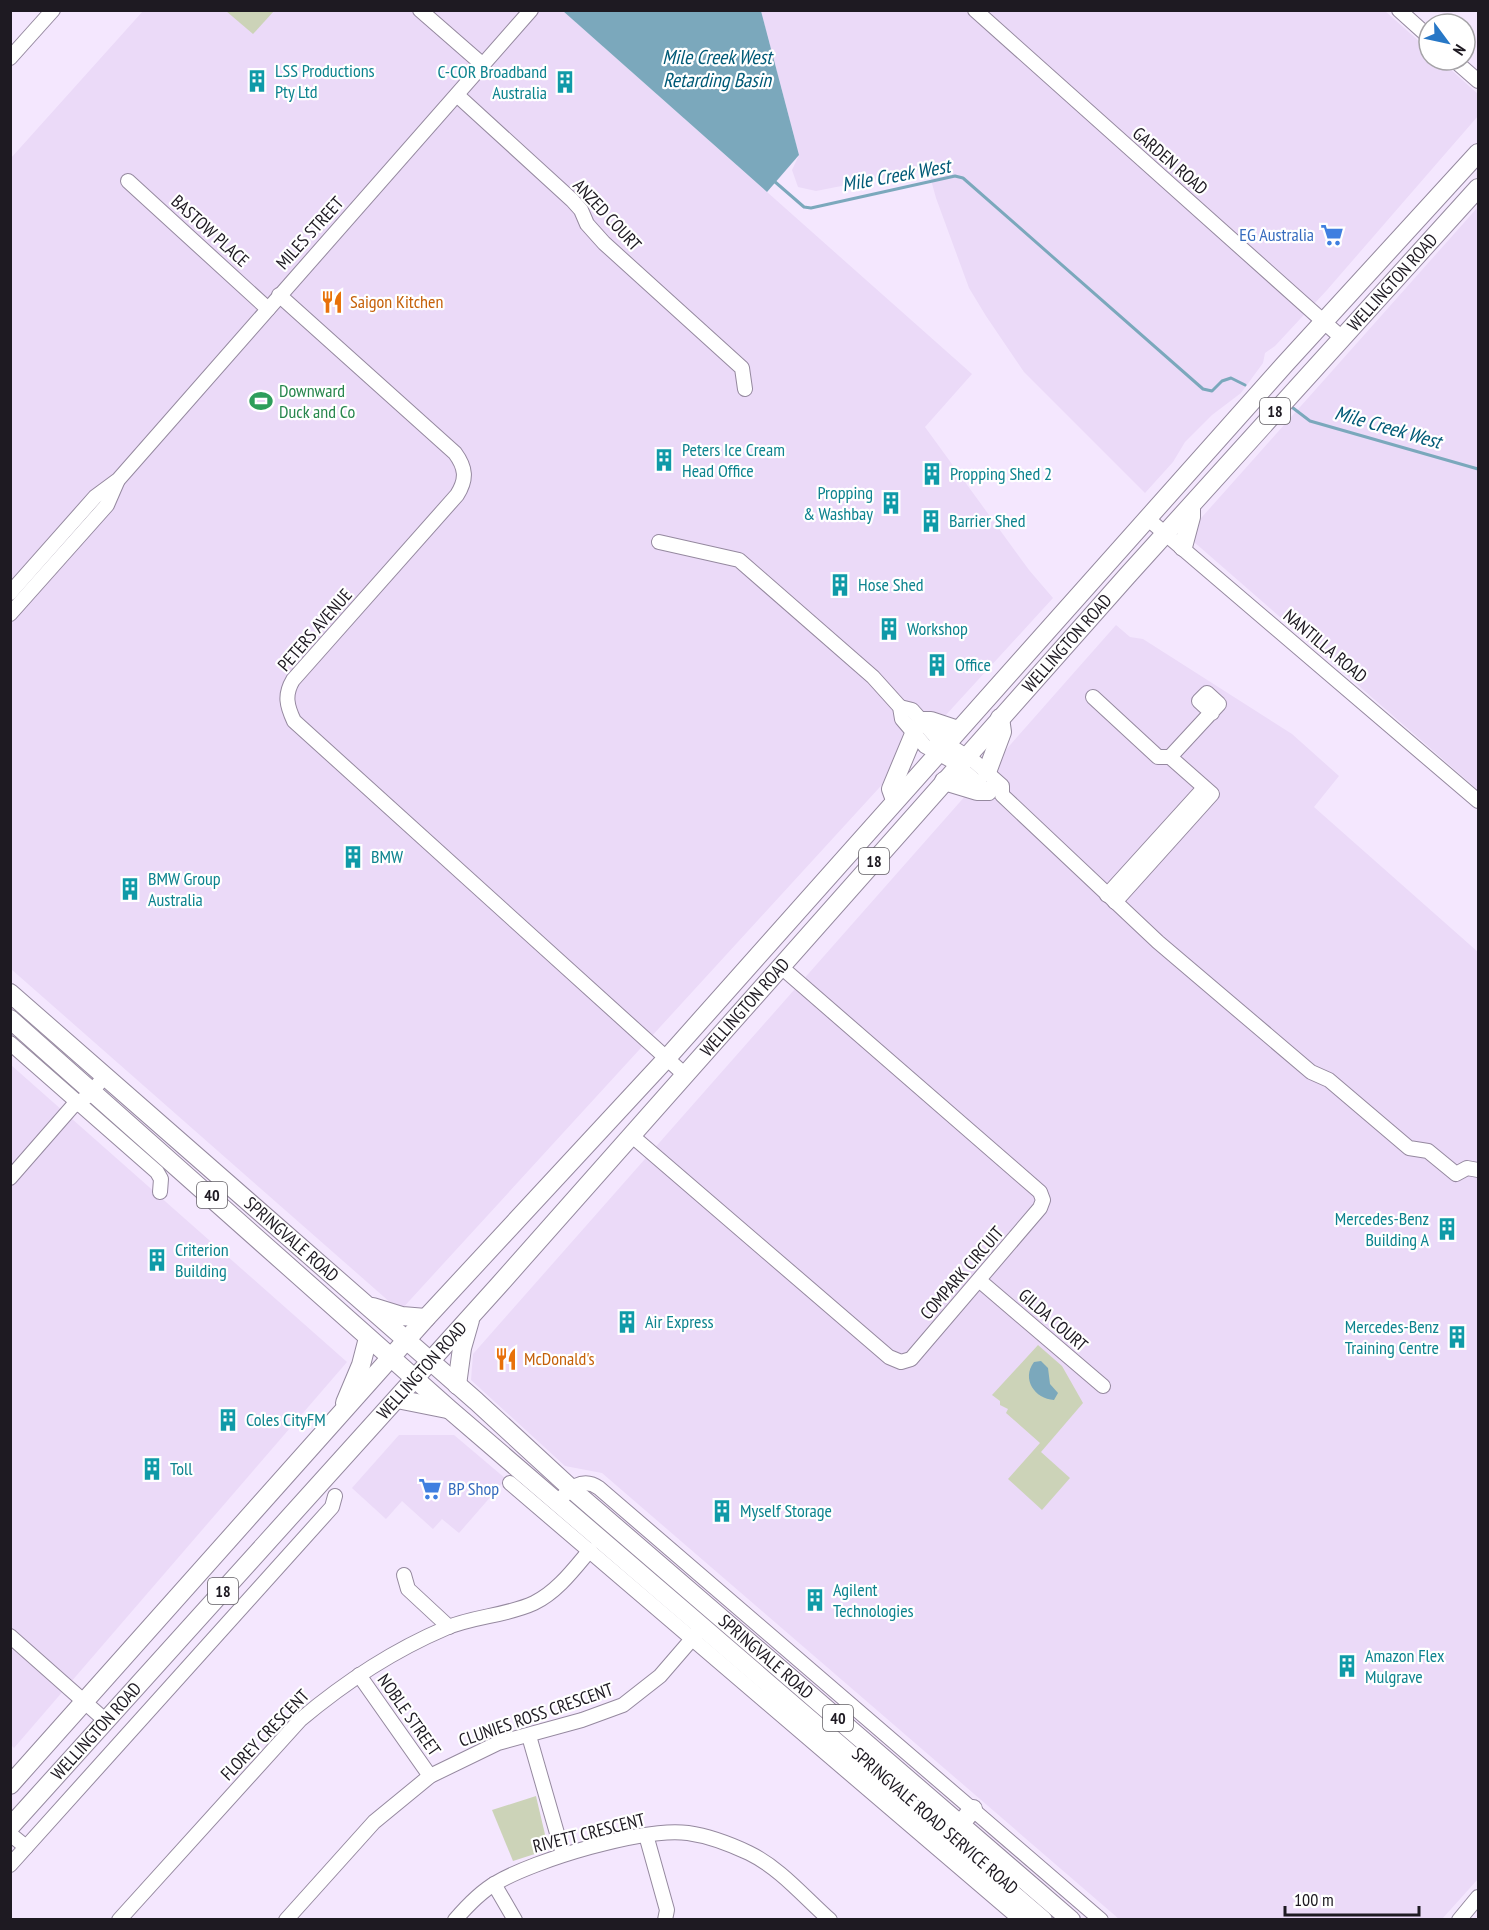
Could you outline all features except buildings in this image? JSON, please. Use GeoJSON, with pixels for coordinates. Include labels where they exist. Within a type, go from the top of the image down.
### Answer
{"type":"FeatureCollection","features":[{"type":"Feature","properties":{"kind":"highway","name":"WELLINGTON ROAD"},"geometry":{"type":"LineString","coordinates":[[10,1785],[426,1318],[667,1058],[1323,321],[1479,153]]}},
{"type":"Feature","properties":{"kind":"highway"},"geometry":{"type":"LineString","coordinates":[[1460,173],[1478,188]]}},
{"type":"Feature","properties":{"kind":"highway","name":"WELLINGTON ROAD"},"geometry":{"type":"LineString","coordinates":[[10,1827],[415,1379],[1000,718],[1478,188]]}},
{"type":"Feature","properties":{"kind":"highway"},"geometry":{"type":"LineString","coordinates":[[1159,541],[1176,555],[1186,550],[1191,506]]}},
{"type":"Feature","properties":{"kind":"highway"},"geometry":{"type":"LineString","coordinates":[[987,772],[1002,732],[1000,718]]}},
{"type":"Feature","properties":{"kind":"highway"},"geometry":{"type":"LineString","coordinates":[[895,800],[891,789],[917,728],[931,721],[958,730]]}},
{"type":"Feature","properties":{"kind":"highway"},"geometry":{"type":"LineString","coordinates":[[944,781],[977,791],[995,793]]}},
{"type":"Feature","properties":{"kind":"highway","name":"SPRINGVALE ROAD"},"geometry":{"type":"LineString","coordinates":[[10,993],[368,1306],[570,1487],[1071,1920]]}},
{"type":"Feature","properties":{"kind":"highway","name":"SPRINGVALE ROAD"},"geometry":{"type":"LineString","coordinates":[[10,1019],[449,1409],[518,1478],[558,1502],[698,1632],[884,1792],[948,1838],[1043,1920]]}},
{"type":"Feature","properties":{"kind":"highway"},"geometry":{"type":"LineString","coordinates":[[368,1306],[402,1316],[426,1318]]}},
{"type":"Feature","properties":{"kind":"highway"},"geometry":{"type":"LineString","coordinates":[[457,1385],[462,1347],[472,1315]]}},
{"type":"Feature","properties":{"kind":"highway"},"geometry":{"type":"LineString","coordinates":[[340,1416],[361,1365],[368,1338]]}},
{"type":"Feature","properties":{"kind":"highway"},"geometry":{"type":"LineString","coordinates":[[397,1399],[420,1402],[436,1409],[449,1409]]}},
{"type":"Feature","properties":{"kind":"highway"},"geometry":{"type":"LineString","coordinates":[[948,1838],[973,1809]]}},
{"type":"Feature","properties":{"kind":"street"},"geometry":{"type":"LineString","coordinates":[[10,58],[53,10]]}},
{"type":"Feature","properties":{"kind":"street"},"geometry":{"type":"LineString","coordinates":[[420,10],[483,65]]}},
{"type":"Feature","properties":{"kind":"street","name":"MILES STREET"},"geometry":{"type":"LineString","coordinates":[[10,614],[16,593],[58,538],[95,496],[118,480],[531,10]]}},
{"type":"Feature","properties":{"kind":"street","name":"GARDEN ROAD"},"geometry":{"type":"LineString","coordinates":[[975,10],[1342,338]]}},
{"type":"Feature","properties":{"kind":"street"},"geometry":{"type":"LineString","coordinates":[[1399,10],[1417,27]]}},
{"type":"Feature","properties":{"kind":"street","name":"ANZED COURT"},"geometry":{"type":"LineString","coordinates":[[457,95],[572,200],[581,210],[586,224],[604,243],[742,368],[745,389]]}},
{"type":"Feature","properties":{"kind":"street","name":"BASTOW PLACE"},"geometry":{"type":"LineString","coordinates":[[128,181],[268,309]]}},
{"type":"Feature","properties":{"kind":"street","name":"PETERS AVENUE"},"geometry":{"type":"LineString","coordinates":[[279,295],[455,453],[466,474],[464,485],[457,495],[288,689],[287,701],[294,721],[360,771],[684,1074]]}},
{"type":"Feature","properties":{"kind":"street","name":"MILES STREET"},"geometry":{"type":"LineString","coordinates":[[16,593],[70,548],[107,505],[118,480]]}},
{"type":"Feature","properties":{"kind":"street"},"geometry":{"type":"LineString","coordinates":[[1148,519],[1159,541]]}},
{"type":"Feature","properties":{"kind":"street"},"geometry":{"type":"LineString","coordinates":[[58,538],[70,548]]}},
{"type":"Feature","properties":{"kind":"street"},"geometry":{"type":"LineString","coordinates":[[659,542],[739,560],[846,651],[900,707],[902,720],[917,728],[941,749],[987,772],[1002,786],[995,793]]}},
{"type":"Feature","properties":{"kind":"street","name":"NANTILLA ROAD"},"geometry":{"type":"LineString","coordinates":[[1186,550],[1479,801]]}},
{"type":"Feature","properties":{"kind":"street"},"geometry":{"type":"LineString","coordinates":[[1093,697],[1158,757],[1170,758],[1204,788],[1111,898]]}},
{"type":"Feature","properties":{"kind":"street"},"geometry":{"type":"LineString","coordinates":[[1170,758],[1212,713]]}},
{"type":"Feature","properties":{"kind":"street"},"geometry":{"type":"LineString","coordinates":[[962,761],[1111,898],[1311,1072],[1329,1080],[1409,1148],[1428,1151],[1456,1174],[1467,1168],[1479,1170]]}},
{"type":"Feature","properties":{"kind":"street","name":"COMPARK CIRCUIT"},"geometry":{"type":"LineString","coordinates":[[632,1135],[889,1358],[901,1362],[911,1359],[980,1281],[1040,1208],[1043,1200],[1040,1192],[780,966]]}},
{"type":"Feature","properties":{"kind":"street"},"geometry":{"type":"LineString","coordinates":[[10,1043],[158,1172],[161,1179],[160,1192]]}},
{"type":"Feature","properties":{"kind":"street"},"geometry":{"type":"LineString","coordinates":[[10,1178],[72,1107],[79,1104],[105,1076]]}},
{"type":"Feature","properties":{"kind":"street","name":"GILDA COURT"},"geometry":{"type":"LineString","coordinates":[[980,1281],[1103,1386]]}},
{"type":"Feature","properties":{"kind":"street"},"geometry":{"type":"LineString","coordinates":[[518,1478],[523,1493],[590,1550],[698,1632]]}},
{"type":"Feature","properties":{"kind":"street","name":"SPRINGVALE ROAD SERVICE ROAD"},"geometry":{"type":"LineString","coordinates":[[570,1487],[581,1483],[599,1488],[973,1809]]}},
{"type":"Feature","properties":{"kind":"street"},"geometry":{"type":"LineString","coordinates":[[558,1502],[570,1487]]}},
{"type":"Feature","properties":{"kind":"street"},"geometry":{"type":"LineString","coordinates":[[10,1865],[332,1508],[335,1496]]}},
{"type":"Feature","properties":{"kind":"street","name":"FLOREY CRESCENT"},"geometry":{"type":"LineString","coordinates":[[119,1920],[300,1720],[377,1661],[449,1627],[535,1603],[566,1579],[590,1550]]}},
{"type":"Feature","properties":{"kind":"street"},"geometry":{"type":"LineString","coordinates":[[404,1575],[408,1589],[449,1627]]}},
{"type":"Feature","properties":{"kind":"street","name":"CLUNIES ROSS CRESCENT"},"geometry":{"type":"LineString","coordinates":[[286,1920],[374,1822],[430,1776],[498,1743],[529,1736],[623,1705],[660,1676],[715,1612]]}},
{"type":"Feature","properties":{"kind":"street"},"geometry":{"type":"LineString","coordinates":[[10,1636],[106,1721]]}},
{"type":"Feature","properties":{"kind":"street","name":"NOBLE STREET"},"geometry":{"type":"LineString","coordinates":[[359,1675],[430,1776]]}},
{"type":"Feature","properties":{"kind":"street"},"geometry":{"type":"LineString","coordinates":[[529,1736],[563,1854]]}},
{"type":"Feature","properties":{"kind":"street","name":"SPRINGVALE ROAD SERVICE ROAD"},"geometry":{"type":"LineString","coordinates":[[884,1792],[1022,1920]]}},
{"type":"Feature","properties":{"kind":"street"},"geometry":{"type":"LineString","coordinates":[[973,1809],[1101,1920]]}},
{"type":"Feature","properties":{"kind":"street","name":"RIVETT CRESCENT"},"geometry":{"type":"LineString","coordinates":[[455,1920],[494,1884],[529,1866],[563,1854],[646,1835],[687,1833],[714,1839],[751,1854],[782,1876],[825,1918]]}},
{"type":"Feature","properties":{"kind":"street"},"geometry":{"type":"LineString","coordinates":[[10,1834],[26,1847]]}},
{"type":"Feature","properties":{"kind":"street"},"geometry":{"type":"LineString","coordinates":[[646,1835],[667,1910],[665,1920]]}},
{"type":"Feature","properties":{"kind":"street"},"geometry":{"type":"LineString","coordinates":[[494,1884],[516,1920]]}},
{"type":"Feature","properties":{"kind":"street"},"geometry":{"type":"LineString","coordinates":[[1459,1920],[1479,1897]]}},
{"type":"Feature","properties":{"kind":"street"},"geometry":{"type":"LineString","coordinates":[[1077,1920],[1078,1900]]}},
{"type":"Feature","properties":{"kind":"shaded area"},"geometry":{"type":"Polygon","coordinates":[[[143,11],[563,11],[972,374],[925,427],[1029,570],[1053,598],[400,1311],[11,969],[11,158],[143,11]]]}},
{"type":"Feature","properties":{"kind":"shaded area"},"geometry":{"type":"Polygon","coordinates":[[[761,11],[1385,11],[1417,39],[1417,72],[1453,72],[1478,94],[1478,116],[1327,290],[1275,346],[1265,353],[1263,363],[1241,393],[1212,415],[1185,442],[1173,462],[1145,493],[1024,372],[986,316],[969,288],[936,198],[928,169],[816,191],[798,187],[792,170],[799,155],[761,11]]]}},
{"type":"Feature","properties":{"kind":"shaded area"},"geometry":{"type":"Polygon","coordinates":[[[1478,207],[1478,790],[1186,535],[1478,207]]]}},
{"type":"Feature","properties":{"kind":"shaded area"},"geometry":{"type":"Polygon","coordinates":[[[1116,625],[1130,637],[1143,639],[1292,734],[1339,776],[1314,807],[1478,952],[1478,1879],[1442,1919],[1119,1919],[602,1473],[565,1466],[471,1380],[473,1354],[1116,625]]]}},
{"type":"Feature","properties":{"kind":"shaded area"},"geometry":{"type":"Polygon","coordinates":[[[11,1065],[347,1362],[14,1748],[11,1745],[11,1065]]]}},
{"type":"Feature","properties":{"kind":"shaded area"},"geometry":{"type":"Polygon","coordinates":[[[399,1435],[454,1435],[506,1479],[459,1533],[442,1519],[433,1529],[402,1501],[386,1519],[352,1488],[399,1435]]]}},
{"type":"Feature","properties":{"kind":"green space"},"geometry":{"type":"Polygon","coordinates":[[[226,11],[274,11],[253,34],[226,11]]]}},
{"type":"Feature","properties":{"kind":"green space"},"geometry":{"type":"Polygon","coordinates":[[[1038,1345],[1062,1366],[1083,1403],[1041,1452],[1070,1478],[1042,1510],[1008,1479],[1040,1443],[1006,1413],[1008,1409],[1000,1405],[1000,1401],[992,1395],[1038,1345]]]}},
{"type":"Feature","properties":{"kind":"green space"},"geometry":{"type":"Polygon","coordinates":[[[536,1796],[547,1843],[541,1852],[513,1861],[492,1810],[536,1796]]]}},
{"type":"Feature","properties":{"kind":"water","name":"Mile Creek West Retarding Basin"},"geometry":{"type":"Polygon","coordinates":[[[563,11],[761,11],[799,155],[767,192],[563,11]]]}},
{"type":"Feature","properties":{"kind":"water"},"geometry":{"type":"Polygon","coordinates":[[[1041,1361],[1048,1368],[1050,1384],[1058,1393],[1054,1400],[1041,1396],[1032,1387],[1030,1381],[1030,1368],[1034,1362],[1041,1361]]]}},
{"type":"Feature","properties":{"kind":"waterway","name":"Mile Creek West"},"geometry":{"type":"LineString","coordinates":[[774,181],[804,207],[811,208],[955,176],[963,178],[1203,389],[1212,391],[1222,381],[1231,378],[1245,385]]}},
{"type":"Feature","properties":{"kind":"waterway","name":"Mile Creek West"},"geometry":{"type":"LineString","coordinates":[[1293,408],[1310,421],[1478,469]]}},
{"type":"Feature","properties":{"kind":"place","name":"LSS Productions Pty Ltd"},"geometry":{"type":"Point","coordinates":[257,81]}},
{"type":"Feature","properties":{"kind":"place","name":"C-COR Broadband Australia"},"geometry":{"type":"Point","coordinates":[565,82]}},
{"type":"Feature","properties":{"kind":"place","name":"EG Australia"},"geometry":{"type":"Point","coordinates":[1332,235]}},
{"type":"Feature","properties":{"kind":"place","name":"Saigon Kitchen"},"geometry":{"type":"Point","coordinates":[332,302]}},
{"type":"Feature","properties":{"kind":"place","name":"Downward Duck and Co"},"geometry":{"type":"Point","coordinates":[261,401]}},
{"type":"Feature","properties":{"kind":"place","name":"Peters Ice Cream Head Office"},"geometry":{"type":"Point","coordinates":[664,460]}},
{"type":"Feature","properties":{"kind":"place","name":"Propping Shed 2"},"geometry":{"type":"Point","coordinates":[932,474]}},
{"type":"Feature","properties":{"kind":"place","name":"Propping & Washbay"},"geometry":{"type":"Point","coordinates":[891,503]}},
{"type":"Feature","properties":{"kind":"place","name":"Barrier Shed"},"geometry":{"type":"Point","coordinates":[931,521]}},
{"type":"Feature","properties":{"kind":"place","name":"Hose Shed"},"geometry":{"type":"Point","coordinates":[840,585]}},
{"type":"Feature","properties":{"kind":"place","name":"Workshop"},"geometry":{"type":"Point","coordinates":[889,629]}},
{"type":"Feature","properties":{"kind":"place","name":"Office"},"geometry":{"type":"Point","coordinates":[937,665]}},
{"type":"Feature","properties":{"kind":"place","name":"BMW"},"geometry":{"type":"Point","coordinates":[353,857]}},
{"type":"Feature","properties":{"kind":"place","name":"BMW Group Australia"},"geometry":{"type":"Point","coordinates":[130,889]}},
{"type":"Feature","properties":{"kind":"place","name":"Mercedes-Benz Building A"},"geometry":{"type":"Point","coordinates":[1447,1229]}},
{"type":"Feature","properties":{"kind":"place","name":"Criterion Building"},"geometry":{"type":"Point","coordinates":[157,1260]}},
{"type":"Feature","properties":{"kind":"place","name":"Air Express"},"geometry":{"type":"Point","coordinates":[627,1322]}},
{"type":"Feature","properties":{"kind":"place","name":"Mercedes-Benz Training Centre"},"geometry":{"type":"Point","coordinates":[1457,1337]}},
{"type":"Feature","properties":{"kind":"place","name":"McDonald's"},"geometry":{"type":"Point","coordinates":[506,1359]}},
{"type":"Feature","properties":{"kind":"place","name":"Coles CityFM"},"geometry":{"type":"Point","coordinates":[228,1420]}},
{"type":"Feature","properties":{"kind":"place","name":"Toll"},"geometry":{"type":"Point","coordinates":[152,1469]}},
{"type":"Feature","properties":{"kind":"place","name":"BP Shop"},"geometry":{"type":"Point","coordinates":[430,1489]}},
{"type":"Feature","properties":{"kind":"place","name":"Myself Storage"},"geometry":{"type":"Point","coordinates":[722,1511]}},
{"type":"Feature","properties":{"kind":"place","name":"Agilent Technologies"},"geometry":{"type":"Point","coordinates":[815,1600]}},
{"type":"Feature","properties":{"kind":"place","name":"Amazon Flex Mulgrave"},"geometry":{"type":"Point","coordinates":[1347,1666]}}]}
